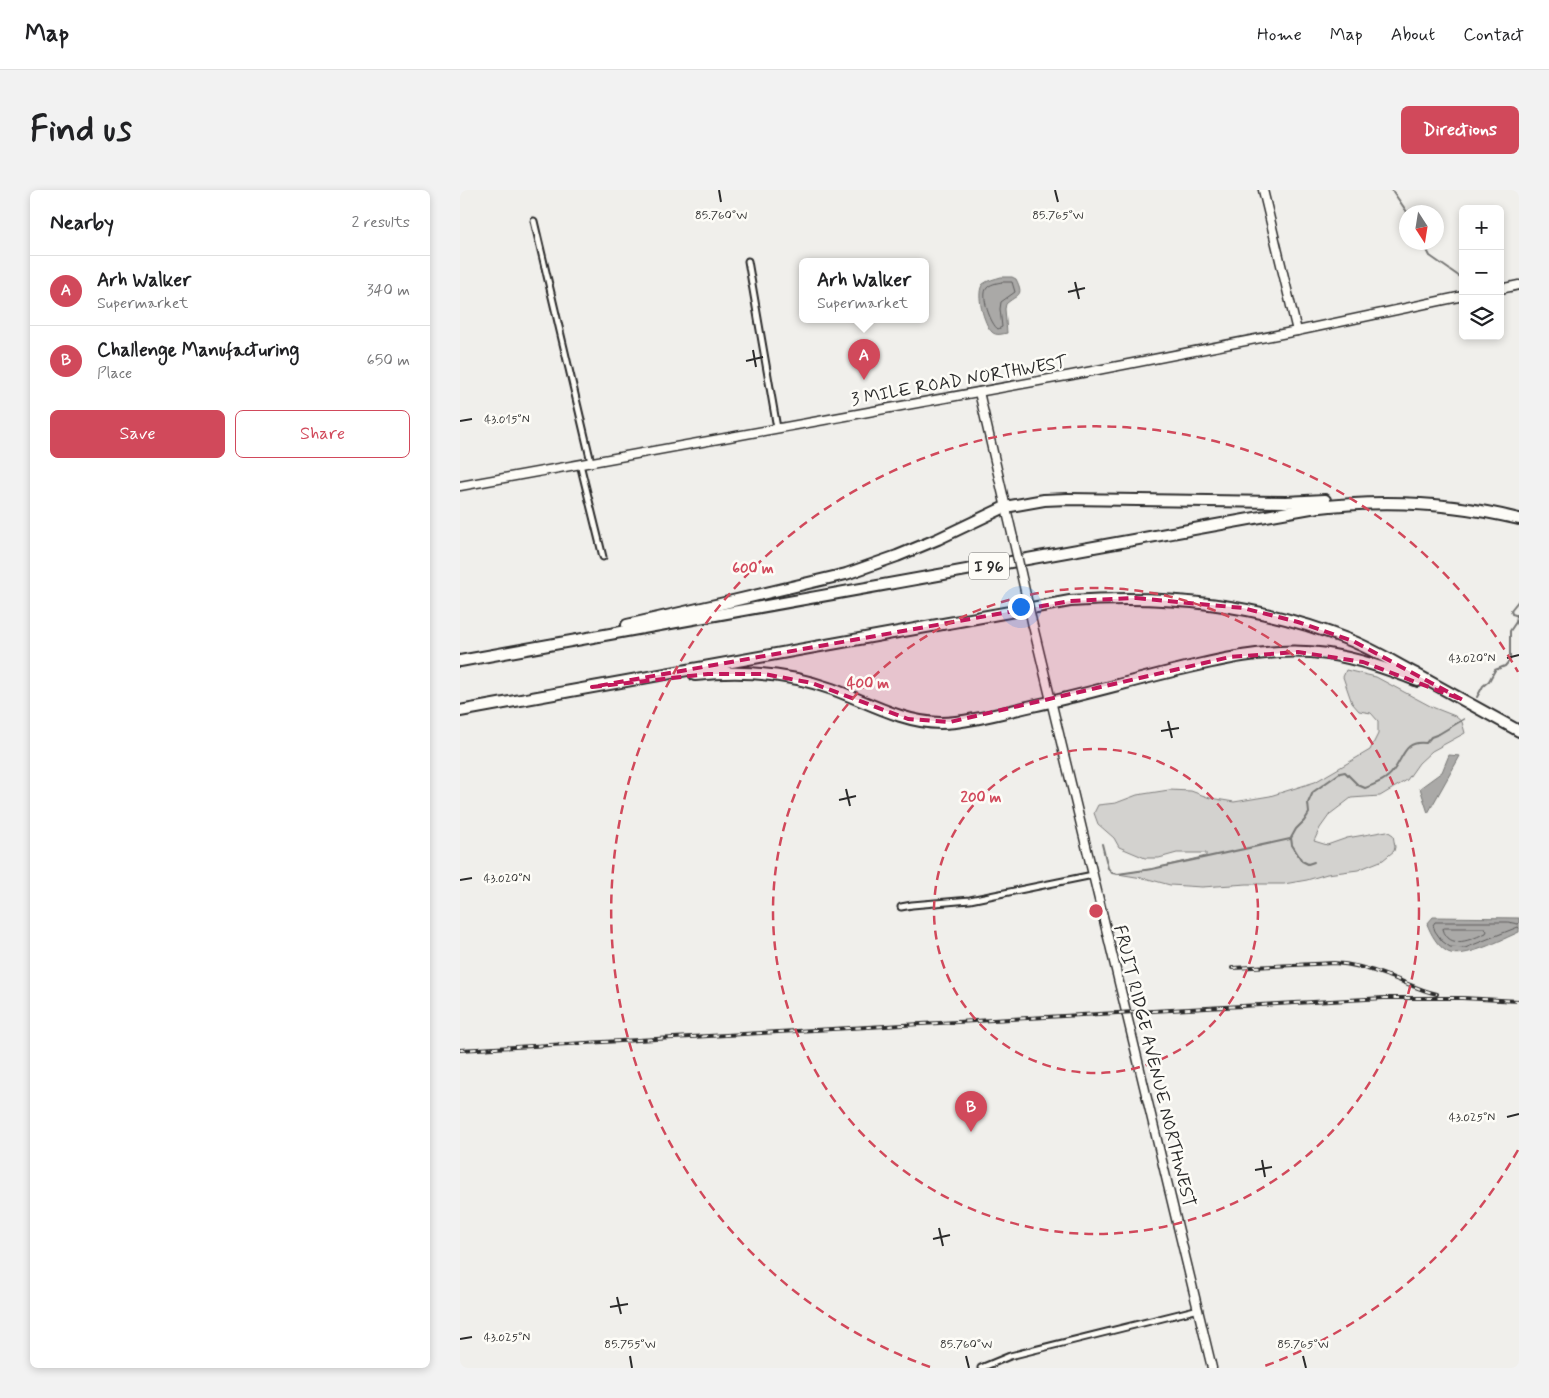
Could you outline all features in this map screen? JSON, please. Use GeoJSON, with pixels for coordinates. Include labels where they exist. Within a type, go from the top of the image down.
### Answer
{"type":"FeatureCollection","features":[{"type":"Feature","properties":{"kind":"highway"},"geometry":{"type":"LineString","coordinates":[[460,661],[720,604],[846,574],[905,553],[1005,507],[1044,500],[1294,502],[1354,498],[1398,502]]}},
{"type":"Feature","properties":{"kind":"highway","name":"I 96"},"geometry":{"type":"LineString","coordinates":[[460,661],[1288,512],[1350,504],[1398,502],[1465,508],[1519,519]]}},
{"type":"Feature","properties":{"kind":"highway"},"geometry":{"type":"LineString","coordinates":[[460,711],[1070,601],[1136,598],[1192,601],[1235,607],[1298,622],[1353,641],[1519,731]]}},
{"type":"Feature","properties":{"kind":"highway"},"geometry":{"type":"LineString","coordinates":[[592,688],[708,674],[733,672],[764,674],[812,683],[908,719],[940,723],[963,721],[1051,702],[1230,658],[1265,652],[1298,652],[1326,654],[1363,662],[1404,675],[1462,700]]}},
{"type":"Feature","properties":{"kind":"main road"},"geometry":{"type":"LineString","coordinates":[[1262,190],[1296,331]]}},
{"type":"Feature","properties":{"kind":"main road"},"geometry":{"type":"LineString","coordinates":[[1504,288],[1519,285]]}},
{"type":"Feature","properties":{"kind":"main road","name":"3 MILE ROAD NORTHWEST"},"geometry":{"type":"LineString","coordinates":[[460,486],[979,392],[1296,331],[1459,297]]}},
{"type":"Feature","properties":{"kind":"main road","name":"FRUIT RIDGE AVENUE NORTHWEST"},"geometry":{"type":"LineString","coordinates":[[979,392],[1051,702],[1212,1368]]}},
{"type":"Feature","properties":{"kind":"street"},"geometry":{"type":"LineString","coordinates":[[534,221],[591,462]]}},
{"type":"Feature","properties":{"kind":"street"},"geometry":{"type":"LineString","coordinates":[[748,261],[777,428]]}},
{"type":"Feature","properties":{"kind":"street"},"geometry":{"type":"LineString","coordinates":[[580,464],[603,557]]}},
{"type":"Feature","properties":{"kind":"street"},"geometry":{"type":"LineString","coordinates":[[901,908],[912,904],[970,900],[1093,875]]}},
{"type":"Feature","properties":{"kind":"street"},"geometry":{"type":"LineString","coordinates":[[981,1368],[1016,1354],[1199,1309]]}},
{"type":"Feature","properties":{"kind":"highlighted area"},"geometry":{"type":"Polygon","coordinates":[[[1136,598],[1243,608],[1298,622],[1353,641],[1463,700],[1363,662],[1298,652],[1230,657],[950,722],[908,719],[812,683],[764,674],[708,674],[592,687],[1070,601],[1136,598]]]}},
{"type":"Feature","properties":{"kind":"shaded area"},"geometry":{"type":"Polygon","coordinates":[[[1346,670],[1376,677],[1432,707],[1455,716],[1462,722],[1465,733],[1432,751],[1419,763],[1407,780],[1380,796],[1351,798],[1330,814],[1314,841],[1327,845],[1347,838],[1387,831],[1393,835],[1394,851],[1383,860],[1358,870],[1327,874],[1284,884],[1202,887],[1170,885],[1118,874],[1152,869],[1206,856],[1206,853],[1177,853],[1159,858],[1145,858],[1119,847],[1114,838],[1098,824],[1094,813],[1098,805],[1116,803],[1137,795],[1169,790],[1191,791],[1210,798],[1234,802],[1270,796],[1315,782],[1370,750],[1378,734],[1378,721],[1371,713],[1359,711],[1352,703],[1343,677],[1346,670]]]}},
{"type":"Feature","properties":{"kind":"water"},"geometry":{"type":"Polygon","coordinates":[[[1001,277],[1016,279],[1020,292],[1006,304],[1007,333],[997,334],[992,332],[986,323],[980,294],[983,284],[1001,277]]]}},
{"type":"Feature","properties":{"kind":"water"},"geometry":{"type":"Polygon","coordinates":[[[1449,755],[1460,756],[1428,813],[1420,788],[1442,772],[1449,755]]]}},
{"type":"Feature","properties":{"kind":"water"},"geometry":{"type":"Polygon","coordinates":[[[1433,917],[1519,918],[1519,932],[1483,948],[1455,954],[1444,949],[1433,936],[1427,924],[1433,917]]]}},
{"type":"Feature","properties":{"kind":"waterway"},"geometry":{"type":"LineString","coordinates":[[1392,190],[1402,205]]}},
{"type":"Feature","properties":{"kind":"waterway"},"geometry":{"type":"LineString","coordinates":[[1427,250],[1430,256],[1459,276]]}},
{"type":"Feature","properties":{"kind":"waterway"},"geometry":{"type":"LineString","coordinates":[[1519,600],[1511,610],[1512,614],[1519,616]]}},
{"type":"Feature","properties":{"kind":"waterway"},"geometry":{"type":"LineString","coordinates":[[1477,697],[1495,670],[1505,666],[1510,660],[1510,631],[1516,622],[1517,615]]}},
{"type":"Feature","properties":{"kind":"waterway"},"geometry":{"type":"LineString","coordinates":[[1314,862],[1308,864],[1302,861],[1292,845],[1291,838],[1309,813],[1308,803],[1313,792],[1340,773],[1345,772],[1358,785],[1365,788],[1377,783],[1390,774],[1405,751],[1413,744],[1426,743],[1431,737],[1464,719]]}},
{"type":"Feature","properties":{"kind":"waterway"},"geometry":{"type":"LineString","coordinates":[[1102,844],[1108,868],[1112,873],[1118,874],[1152,869],[1290,839]]}},
{"type":"Feature","properties":{"kind":"railway"},"geometry":{"type":"LineString","coordinates":[[1232,968],[1334,963],[1375,971],[1437,994]]}},
{"type":"Feature","properties":{"kind":"railway"},"geometry":{"type":"LineString","coordinates":[[460,1050],[1384,998],[1462,998],[1519,1001]]}},
{"type":"Feature","properties":{"kind":"place","name":"Arh Walker"},"geometry":{"type":"Point","coordinates":[864,380]}},
{"type":"Feature","properties":{"kind":"place","name":"Challenge Manufacturing"},"geometry":{"type":"Point","coordinates":[971,1132]}}]}
